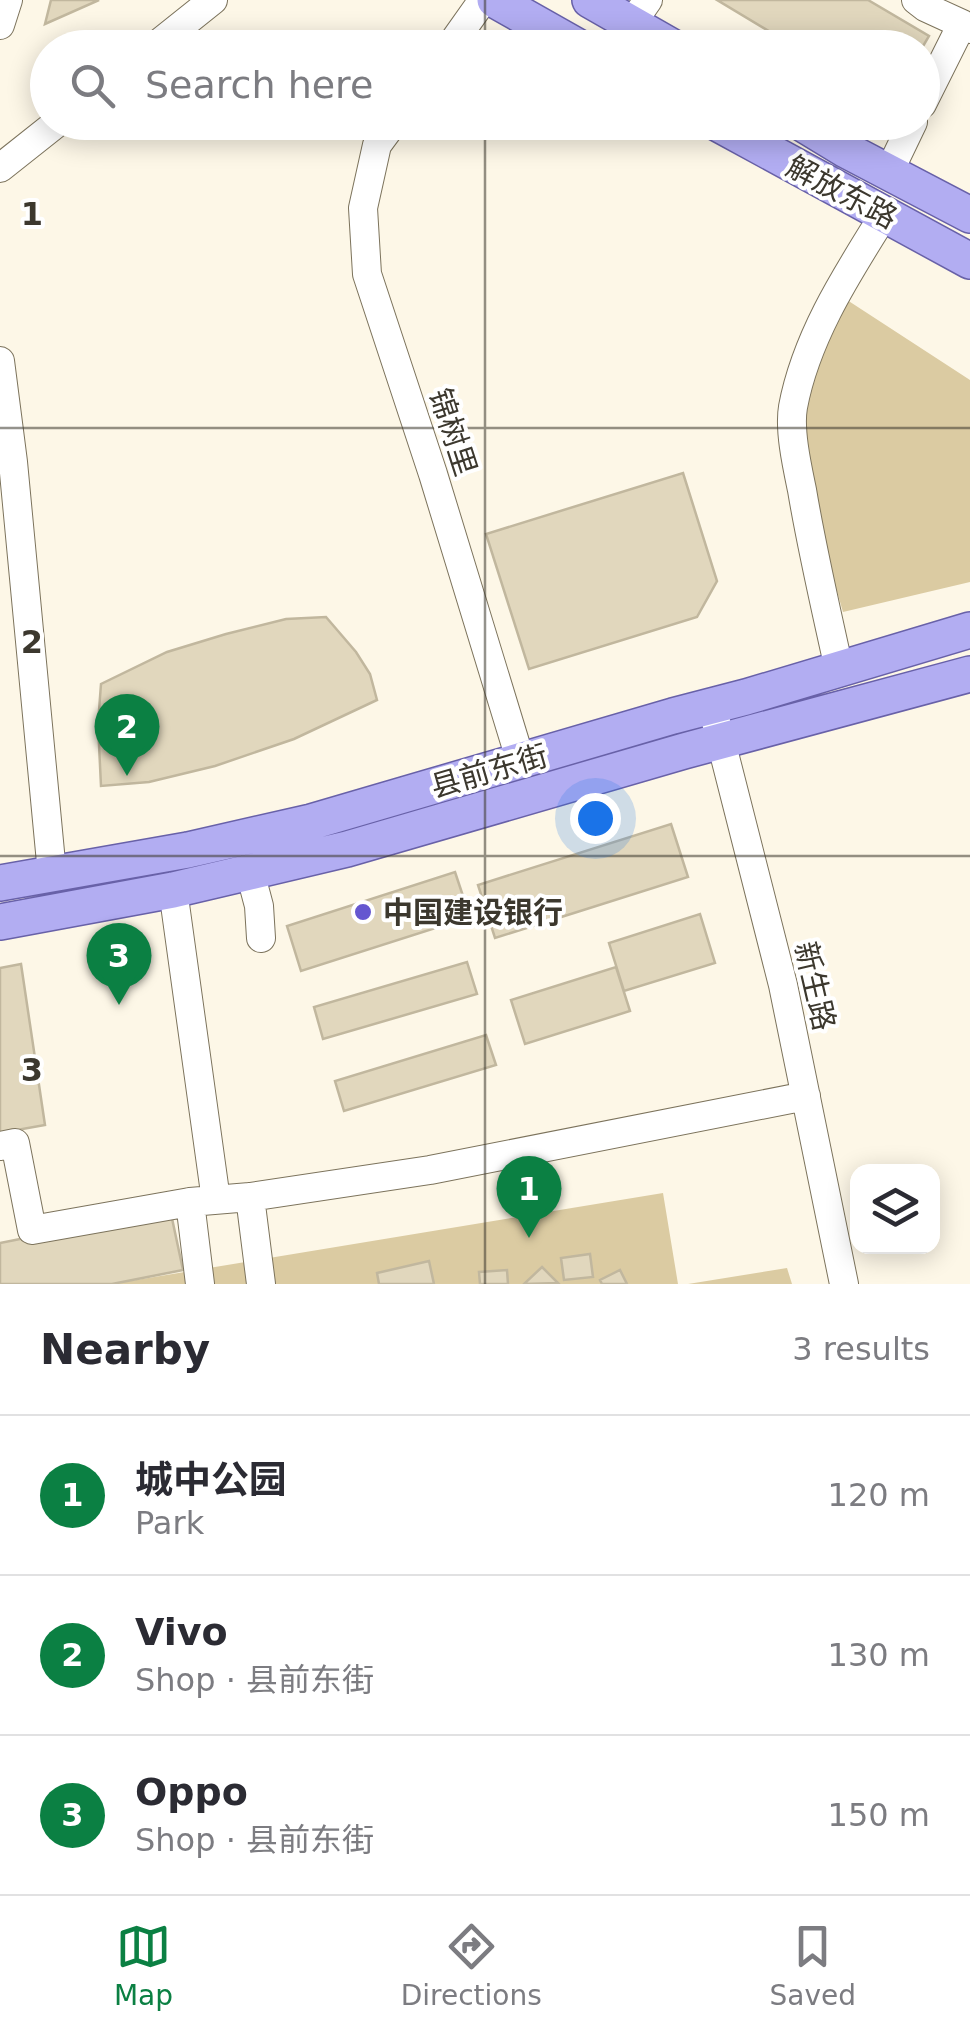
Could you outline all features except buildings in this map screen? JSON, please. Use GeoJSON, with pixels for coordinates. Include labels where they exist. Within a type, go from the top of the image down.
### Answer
{"type":"FeatureCollection","features":[{"type":"Feature","properties":{"kind":"main road"},"geometry":{"type":"LineString","coordinates":[[494,0],[548,30]]}},
{"type":"Feature","properties":{"kind":"main road"},"geometry":{"type":"LineString","coordinates":[[590,0],[640,11],[657,30]]}},
{"type":"Feature","properties":{"kind":"main road","name":"解放东路"},"geometry":{"type":"LineString","coordinates":[[748,140],[970,262]]}},
{"type":"Feature","properties":{"kind":"main road","name":"解放东路"},"geometry":{"type":"LineString","coordinates":[[830,140],[970,215]]}},
{"type":"Feature","properties":{"kind":"main road","name":"县前东街"},"geometry":{"type":"LineString","coordinates":[[0,882],[188,850],[311,822],[970,630]]}},
{"type":"Feature","properties":{"kind":"main road","name":"县前东街"},"geometry":{"type":"LineString","coordinates":[[0,922],[173,890],[346,849],[970,674]]}},
{"type":"Feature","properties":{"kind":"street"},"geometry":{"type":"LineString","coordinates":[[0,24],[8,0]]}},
{"type":"Feature","properties":{"kind":"street"},"geometry":{"type":"LineString","coordinates":[[176,30],[214,0]]}},
{"type":"Feature","properties":{"kind":"street"},"geometry":{"type":"LineString","coordinates":[[462,30],[483,0]]}},
{"type":"Feature","properties":{"kind":"street"},"geometry":{"type":"LineString","coordinates":[[923,2],[966,27],[940,72]]}},
{"type":"Feature","properties":{"kind":"street"},"geometry":{"type":"LineString","coordinates":[[0,168],[35,140]]}},
{"type":"Feature","properties":{"kind":"street","name":"锦树里"},"geometry":{"type":"LineString","coordinates":[[381,140],[363,208],[366,274],[520,762]]}},
{"type":"Feature","properties":{"kind":"street"},"geometry":{"type":"LineString","coordinates":[[889,172],[905,140]]}},
{"type":"Feature","properties":{"kind":"street"},"geometry":{"type":"LineString","coordinates":[[840,669],[796,462],[792,410],[804,367],[838,289],[884,215]]}},
{"type":"Feature","properties":{"kind":"street"},"geometry":{"type":"LineString","coordinates":[[0,362],[52,874]]}},
{"type":"Feature","properties":{"kind":"street","name":"新生路"},"geometry":{"type":"LineString","coordinates":[[712,706],[778,967],[844,1284]]}},
{"type":"Feature","properties":{"kind":"street"},"geometry":{"type":"LineString","coordinates":[[250,872],[259,906],[261,938]]}},
{"type":"Feature","properties":{"kind":"street"},"geometry":{"type":"LineString","coordinates":[[173,890],[203,1200],[200,1284]]}},
{"type":"Feature","properties":{"kind":"street"},"geometry":{"type":"LineString","coordinates":[[0,1146],[15,1143],[32,1230],[203,1200],[250,1197],[430,1170],[806,1096]]}},
{"type":"Feature","properties":{"kind":"street"},"geometry":{"type":"LineString","coordinates":[[250,1197],[260,1284]]}},
{"type":"Feature","properties":{"kind":"shaded area"},"geometry":{"type":"Polygon","coordinates":[[[844,298],[970,380],[970,582],[843,612],[811,502],[802,441],[806,389],[844,298]]]}},
{"type":"Feature","properties":{"kind":"shaded area"},"geometry":{"type":"Polygon","coordinates":[[[663,1193],[678,1284],[112,1284],[663,1193]]]}},
{"type":"Feature","properties":{"kind":"shaded area"},"geometry":{"type":"Polygon","coordinates":[[[787,1268],[792,1284],[688,1284],[787,1268]]]}},
{"type":"Feature","properties":{"kind":"place","name":"Vivo"},"geometry":{"type":"Point","coordinates":[127,776]}},
{"type":"Feature","properties":{"kind":"place","name":"中国建设银行"},"geometry":{"type":"Point","coordinates":[363,912]}},
{"type":"Feature","properties":{"kind":"place","name":"Oppo"},"geometry":{"type":"Point","coordinates":[119,1005]}},
{"type":"Feature","properties":{"kind":"place","name":"城中公园"},"geometry":{"type":"Point","coordinates":[529,1238]}}]}
